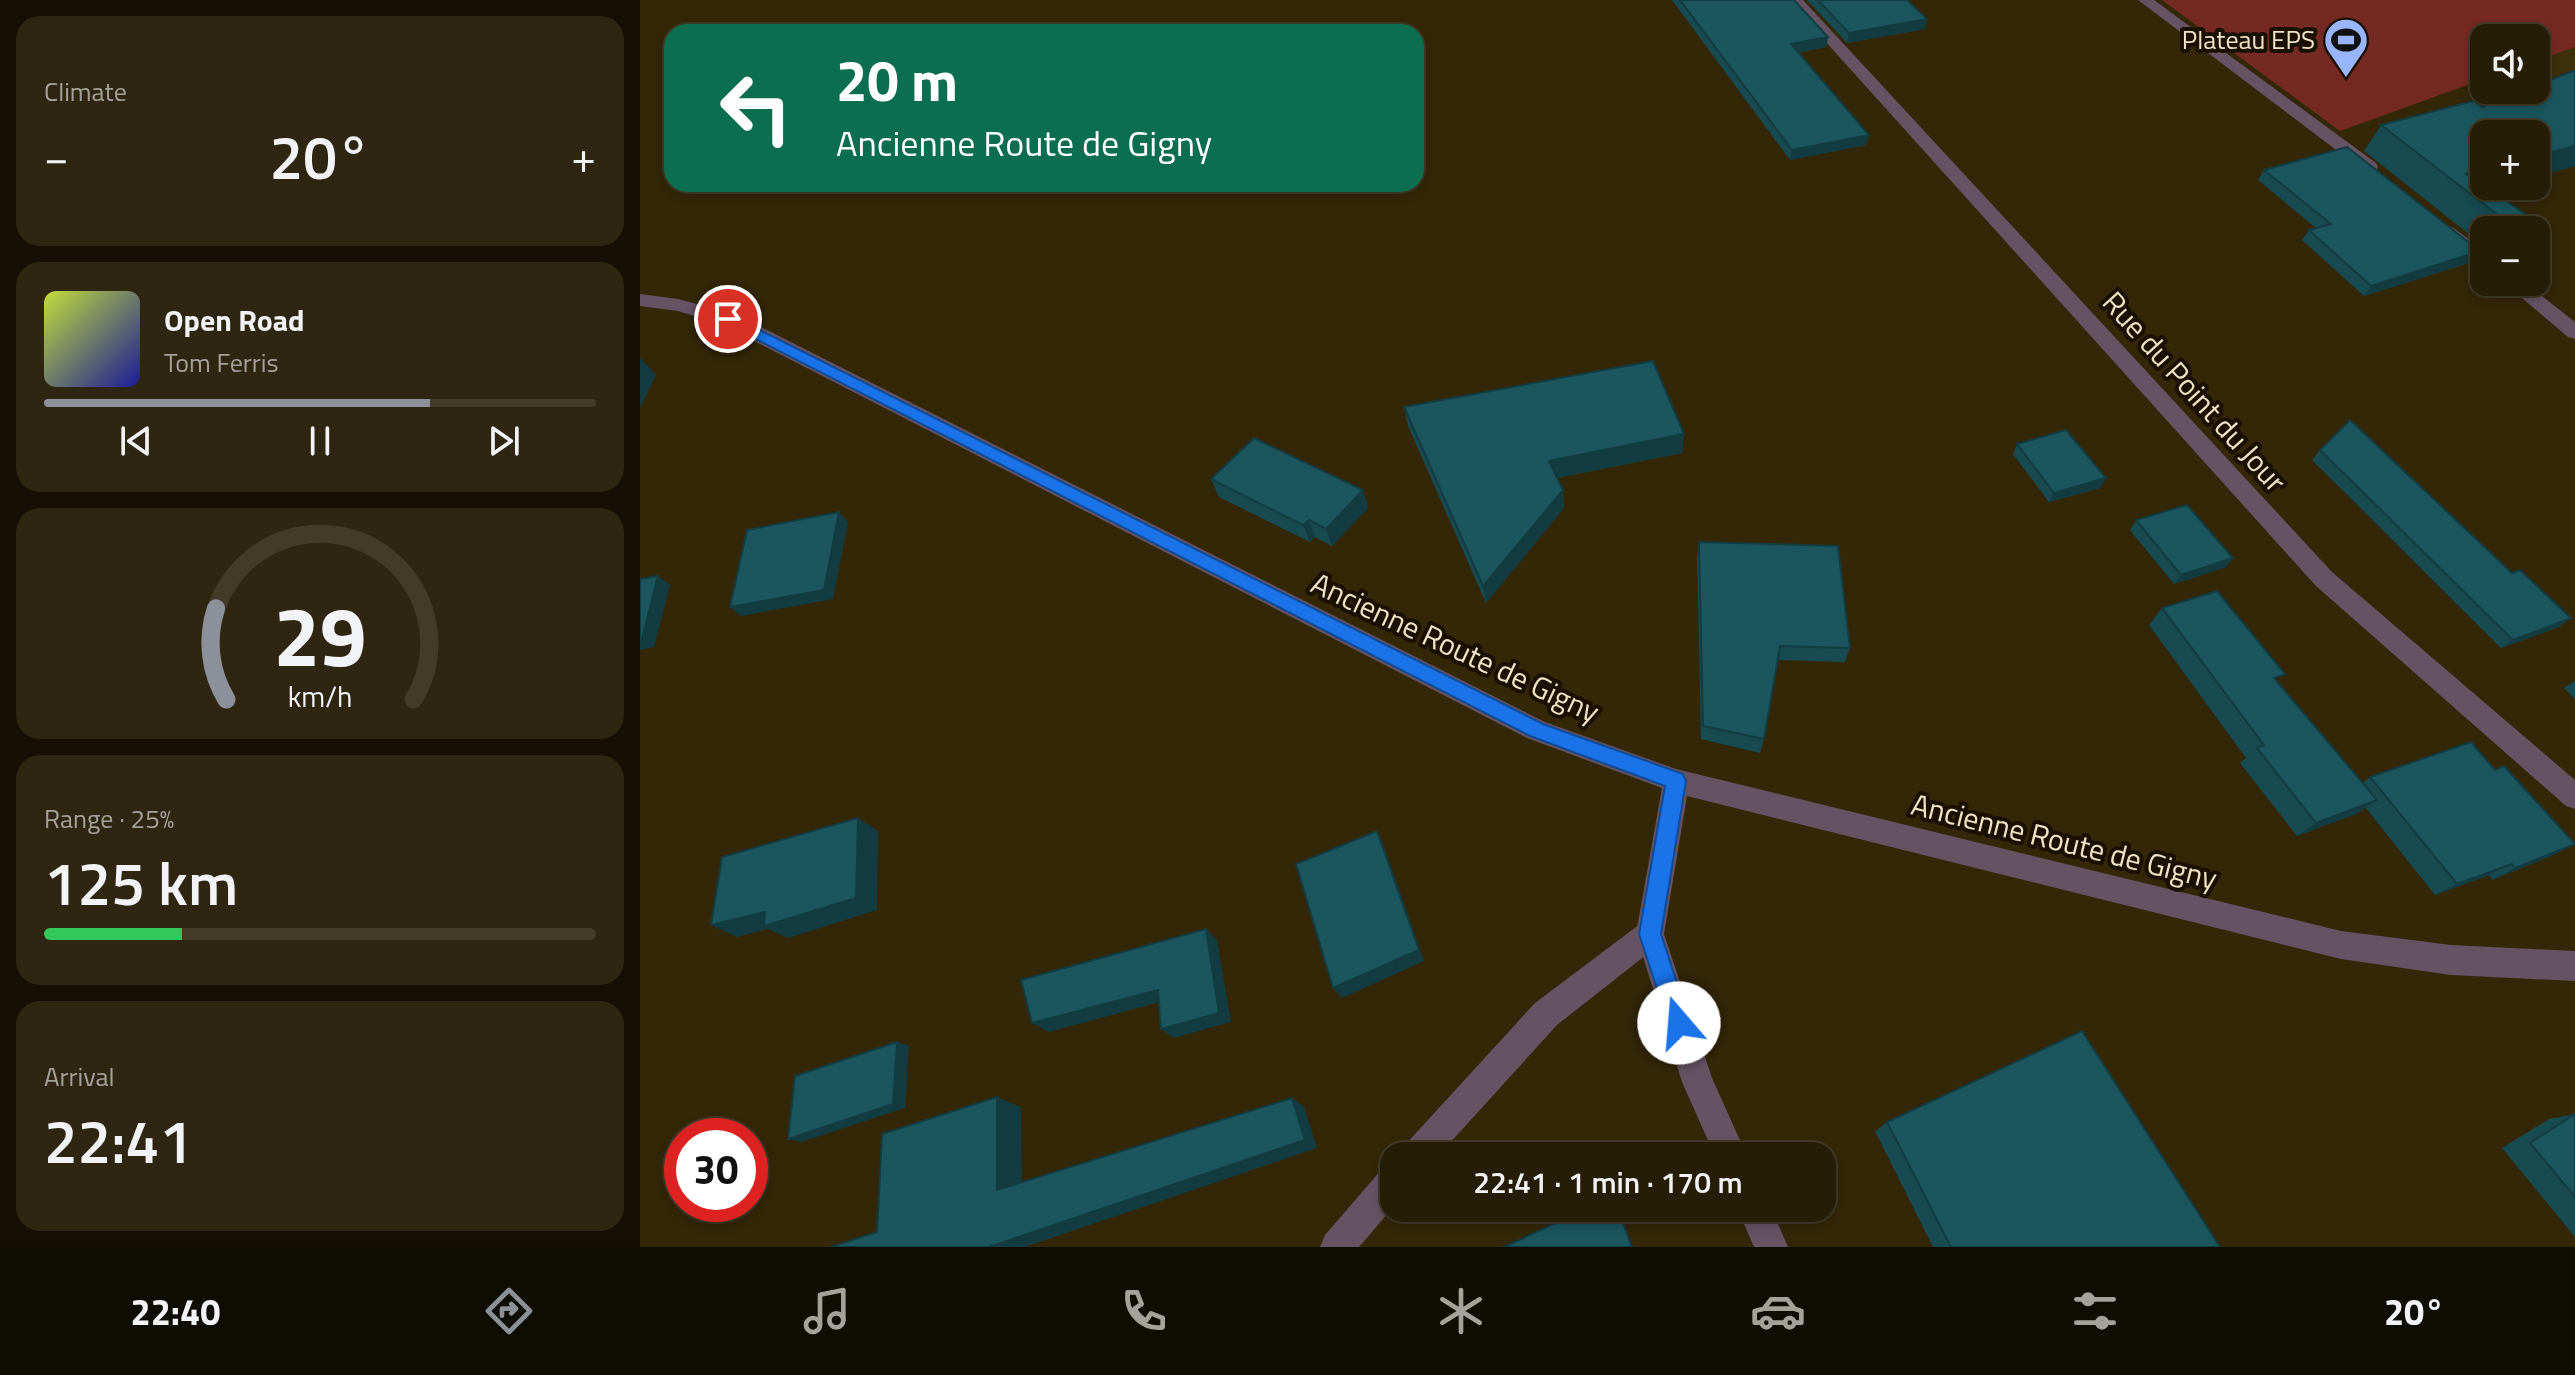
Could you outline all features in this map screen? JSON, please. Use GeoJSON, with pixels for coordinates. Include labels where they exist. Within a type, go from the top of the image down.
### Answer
{"type":"FeatureCollection","features":[{"type":"Feature","properties":{"kind":"street","name":"Rue du Point du Jour"},"geometry":{"type":"LineString","coordinates":[[1795,0],[2324,579],[2575,797]]}},
{"type":"Feature","properties":{"kind":"street"},"geometry":{"type":"LineString","coordinates":[[2145,0],[2386,180]]}},
{"type":"Feature","properties":{"kind":"street"},"geometry":{"type":"LineString","coordinates":[[2435,220],[2470,248]]}},
{"type":"Feature","properties":{"kind":"street"},"geometry":{"type":"LineString","coordinates":[[2530,296],[2575,332]]}},
{"type":"Feature","properties":{"kind":"street","name":"Ancienne Route de Gigny"},"geometry":{"type":"LineString","coordinates":[[640,300],[678,305],[728,319],[1536,730],[1676,781],[2341,945],[2451,960],[2575,966]]}},
{"type":"Feature","properties":{"kind":"street"},"geometry":{"type":"LineString","coordinates":[[1676,781],[1650,934],[1698,1082],[1725,1142]]}},
{"type":"Feature","properties":{"kind":"street"},"geometry":{"type":"LineString","coordinates":[[1429,1142],[1546,1014],[1650,934]]}},
{"type":"Feature","properties":{"kind":"street"},"geometry":{"type":"LineString","coordinates":[[1337,1247],[1380,1197]]}},
{"type":"Feature","properties":{"kind":"street"},"geometry":{"type":"LineString","coordinates":[[1760,1222],[1771,1247]]}},
{"type":"Feature","properties":{"kind":"shaded area"},"geometry":{"type":"Polygon","coordinates":[[[2162,0],[2575,0],[2575,47],[2550,56],[2550,24],[2470,24],[2470,84],[2340,131],[2162,0]]]}},
{"type":"Feature","properties":{"kind":"shaded area"},"geometry":{"type":"Polygon","coordinates":[[[2575,47],[2575,157],[2550,140],[2550,120],[2521,120],[2497,104],[2550,104],[2550,56],[2575,47]]]}},
{"type":"Feature","properties":{"kind":"building"},"geometry":{"type":"Polygon","coordinates":[[[1680,0],[1794,0],[1828,37],[1791,44],[1869,135],[1792,150],[1680,0]]]}},
{"type":"Feature","properties":{"kind":"building"},"geometry":{"type":"Polygon","coordinates":[[[1818,0],[1907,0],[1927,19],[1849,33],[1818,0]]]}},
{"type":"Feature","properties":{"kind":"building"},"geometry":{"type":"Polygon","coordinates":[[[2575,70],[2575,146],[2550,152],[2550,120],[2470,120],[2470,173],[2466,174],[2470,177],[2470,194],[2381,125],[2470,102],[2483,107],[2490,104],[2550,104],[2550,80],[2575,70]]]}},
{"type":"Feature","properties":{"kind":"building"},"geometry":{"type":"Polygon","coordinates":[[[2347,147],[2470,243],[2470,254],[2371,286],[2309,230],[2331,224],[2264,170],[2347,147]]]}},
{"type":"Feature","properties":{"kind":"building"},"geometry":{"type":"Polygon","coordinates":[[[2478,200],[2504,200],[2528,216],[2499,216],[2478,200]]]}},
{"type":"Feature","properties":{"kind":"building"},"geometry":{"type":"Polygon","coordinates":[[[1653,361],[1684,434],[1549,461],[1563,490],[1483,586],[1404,407],[1653,361]]]}},
{"type":"Feature","properties":{"kind":"building"},"geometry":{"type":"Polygon","coordinates":[[[2350,420],[2512,573],[2520,570],[2571,618],[2513,640],[2320,450],[2350,420]]]}},
{"type":"Feature","properties":{"kind":"building"},"geometry":{"type":"Polygon","coordinates":[[[2066,430],[2106,478],[2054,493],[2017,444],[2066,430]]]}},
{"type":"Feature","properties":{"kind":"building"},"geometry":{"type":"Polygon","coordinates":[[[1254,438],[1363,490],[1326,529],[1309,520],[1303,525],[1211,479],[1254,438]]]}},
{"type":"Feature","properties":{"kind":"building"},"geometry":{"type":"Polygon","coordinates":[[[2187,505],[2233,558],[2181,575],[2136,520],[2187,505]]]}},
{"type":"Feature","properties":{"kind":"building"},"geometry":{"type":"Polygon","coordinates":[[[839,512],[824,590],[730,607],[747,530],[839,512]]]}},
{"type":"Feature","properties":{"kind":"building"},"geometry":{"type":"Polygon","coordinates":[[[1699,542],[1838,546],[1850,648],[1780,646],[1764,739],[1703,726],[1699,542]]]}},
{"type":"Feature","properties":{"kind":"building"},"geometry":{"type":"Polygon","coordinates":[[[658,576],[642,639],[640,639],[640,579],[658,576]]]}},
{"type":"Feature","properties":{"kind":"building"},"geometry":{"type":"Polygon","coordinates":[[[2217,591],[2285,674],[2274,678],[2377,800],[2316,823],[2257,748],[2264,745],[2162,608],[2217,591]]]}},
{"type":"Feature","properties":{"kind":"building"},"geometry":{"type":"Polygon","coordinates":[[[2471,742],[2495,770],[2504,766],[2575,844],[2515,868],[2512,864],[2457,884],[2370,777],[2471,742]]]}},
{"type":"Feature","properties":{"kind":"building"},"geometry":{"type":"Polygon","coordinates":[[[858,818],[856,898],[764,926],[765,912],[711,925],[722,857],[858,818]]]}},
{"type":"Feature","properties":{"kind":"building"},"geometry":{"type":"Polygon","coordinates":[[[1377,831],[1419,950],[1333,988],[1296,864],[1377,831]]]}},
{"type":"Feature","properties":{"kind":"building"},"geometry":{"type":"Polygon","coordinates":[[[1206,929],[1219,1013],[1161,1029],[1158,990],[1032,1023],[1021,980],[1206,929]]]}},
{"type":"Feature","properties":{"kind":"building"},"geometry":{"type":"Polygon","coordinates":[[[2082,1031],[2220,1247],[1951,1247],[1887,1122],[2082,1031]]]}},
{"type":"Feature","properties":{"kind":"building"},"geometry":{"type":"Polygon","coordinates":[[[897,1042],[893,1104],[788,1139],[795,1076],[897,1042]]]}},
{"type":"Feature","properties":{"kind":"building"},"geometry":{"type":"Polygon","coordinates":[[[997,1097],[997,1190],[1292,1098],[1305,1140],[989,1247],[831,1247],[877,1232],[882,1134],[997,1097]]]}},
{"type":"Feature","properties":{"kind":"building"},"geometry":{"type":"Polygon","coordinates":[[[2575,1114],[2575,1197],[2530,1143],[2575,1114]]]}},
{"type":"Feature","properties":{"kind":"building"},"geometry":{"type":"Polygon","coordinates":[[[1558,1222],[1622,1222],[1632,1247],[1504,1247],[1558,1222]]]}},
{"type":"Feature","properties":{"kind":"place","name":"Plateau EPS"},"geometry":{"type":"Point","coordinates":[2346,79]}},
{"type":"Feature","properties":{"kind":"route"},"geometry":{"type":"LineString","coordinates":[[728,319],[1536,730],[1676,781],[1650,934],[1679,1023]]}}]}
